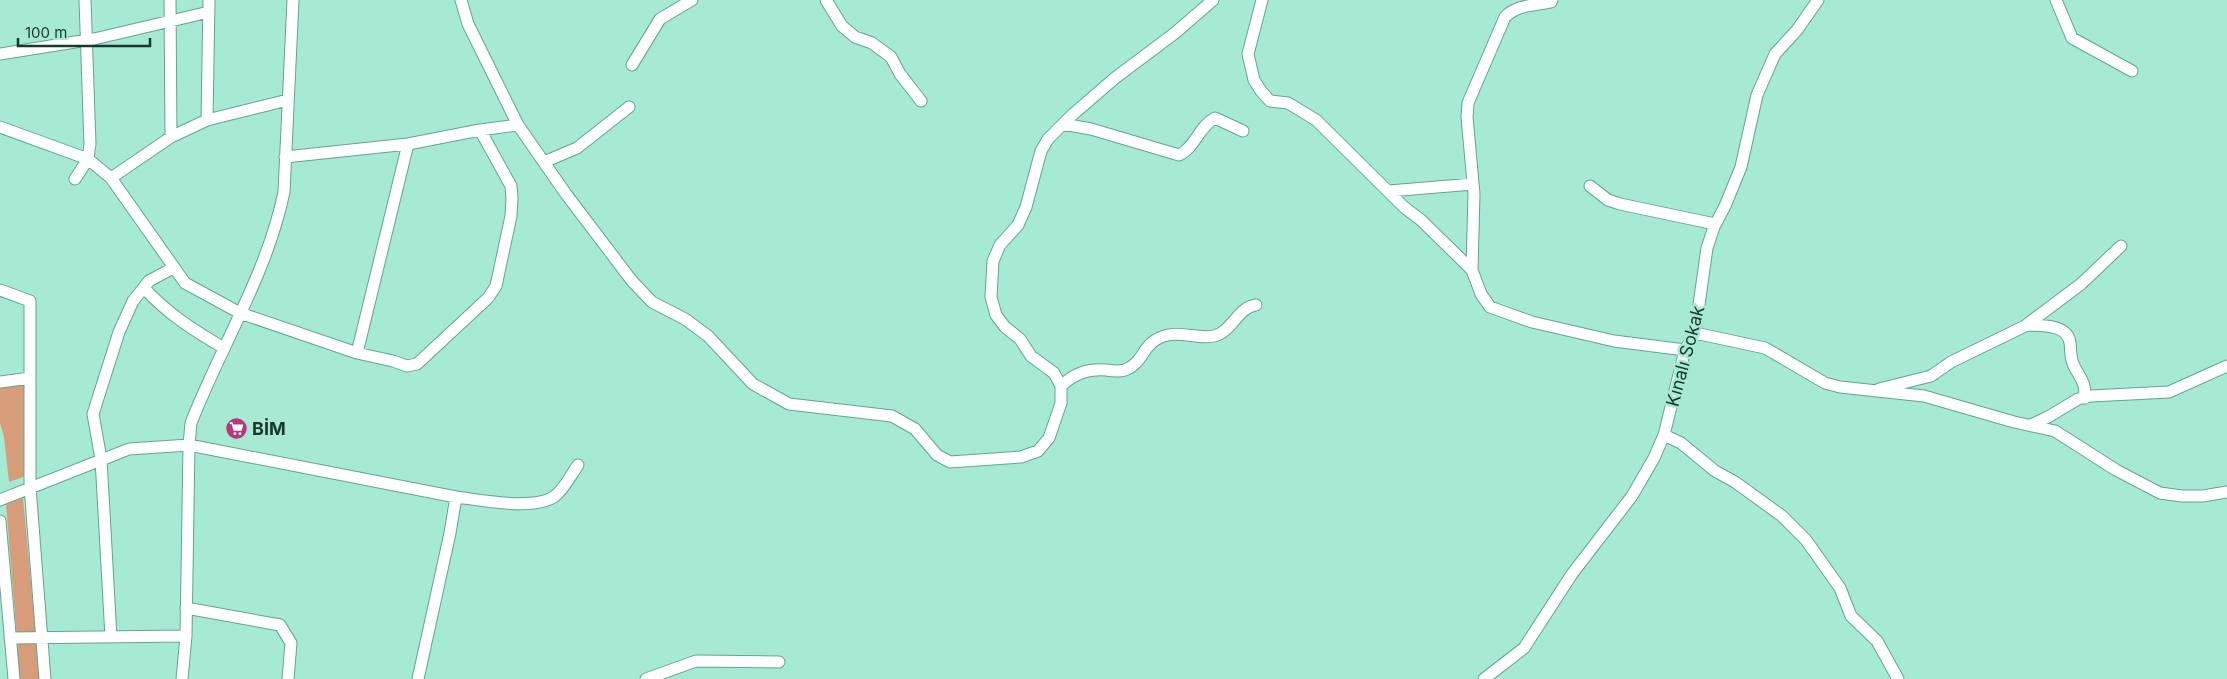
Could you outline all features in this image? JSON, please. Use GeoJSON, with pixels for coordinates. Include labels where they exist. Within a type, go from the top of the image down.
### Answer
{"type":"FeatureCollection","features":[{"type":"Feature","properties":{"kind":"street"},"geometry":{"type":"LineString","coordinates":[[75,179],[88,159],[90,135],[86,0]]}},
{"type":"Feature","properties":{"kind":"street"},"geometry":{"type":"LineString","coordinates":[[170,0],[171,138]]}},
{"type":"Feature","properties":{"kind":"street"},"geometry":{"type":"LineString","coordinates":[[182,679],[186,636],[191,423],[264,260],[275,230],[284,192],[293,0]]}},
{"type":"Feature","properties":{"kind":"street"},"geometry":{"type":"LineString","coordinates":[[461,0],[468,24],[518,125],[632,280],[652,302],[686,319],[708,336],[753,384],[789,404],[892,416],[915,429],[937,455],[950,462],[1021,457],[1038,451],[1049,438],[1062,403],[1061,386],[1054,373],[1032,356],[1020,340],[1005,327],[996,315],[990,297],[993,260],[1000,245],[1018,225],[1026,207],[1041,151],[1048,139],[1063,124],[1115,78],[1176,33],[1213,0]]}},
{"type":"Feature","properties":{"kind":"street"},"geometry":{"type":"LineString","coordinates":[[632,65],[660,19],[692,0]]}},
{"type":"Feature","properties":{"kind":"street"},"geometry":{"type":"LineString","coordinates":[[826,0],[842,26],[855,37],[872,44],[891,57],[900,74],[921,101]]}},
{"type":"Feature","properties":{"kind":"street"},"geometry":{"type":"LineString","coordinates":[[1262,0],[1248,54],[1254,80],[1261,91],[1270,101],[1288,103],[1316,120],[1472,270]]}},
{"type":"Feature","properties":{"kind":"street"},"geometry":{"type":"LineString","coordinates":[[1552,0],[1551,2],[1519,7],[1511,10],[1504,16],[1468,104],[1466,117],[1473,184],[1472,270],[1481,294],[1490,307],[1532,322],[1614,341],[1685,350]]}},
{"type":"Feature","properties":{"kind":"street","name":"Kınalı Sokak"},"geometry":{"type":"LineString","coordinates":[[1484,679],[1515,657],[1532,638],[1572,574],[1632,496],[1654,458],[1664,435],[1685,350],[1695,333],[1707,248],[1715,224],[1741,168],[1753,107],[1770,62],[1810,13],[1818,0]]}},
{"type":"Feature","properties":{"kind":"street"},"geometry":{"type":"LineString","coordinates":[[2056,0],[2072,38],[2132,71]]}},
{"type":"Feature","properties":{"kind":"street"},"geometry":{"type":"LineString","coordinates":[[0,54],[88,40],[170,20],[209,6],[207,120]]}},
{"type":"Feature","properties":{"kind":"street"},"geometry":{"type":"LineString","coordinates":[[111,178],[171,138],[207,120],[288,100]]}},
{"type":"Feature","properties":{"kind":"street"},"geometry":{"type":"LineString","coordinates":[[544,162],[577,148],[629,107]]}},
{"type":"Feature","properties":{"kind":"street"},"geometry":{"type":"LineString","coordinates":[[1063,124],[1090,129],[1179,155],[1186,152],[1209,121],[1215,118],[1243,131]]}},
{"type":"Feature","properties":{"kind":"street"},"geometry":{"type":"LineString","coordinates":[[286,157],[408,144],[480,130],[518,125]]}},
{"type":"Feature","properties":{"kind":"street"},"geometry":{"type":"LineString","coordinates":[[0,127],[88,159],[111,178],[185,283],[240,313],[357,353],[407,366],[417,364],[488,298],[496,286],[511,216],[512,186],[480,130]]}},
{"type":"Feature","properties":{"kind":"street"},"geometry":{"type":"LineString","coordinates":[[357,353],[408,144]]}},
{"type":"Feature","properties":{"kind":"street"},"geometry":{"type":"LineString","coordinates":[[1389,191],[1473,184]]}},
{"type":"Feature","properties":{"kind":"street"},"geometry":{"type":"LineString","coordinates":[[1590,186],[1608,200],[1620,204],[1715,224]]}},
{"type":"Feature","properties":{"kind":"street"},"geometry":{"type":"LineString","coordinates":[[1877,390],[1885,386],[1931,376],[1951,362],[2028,324],[2087,279],[2121,246]]}},
{"type":"Feature","properties":{"kind":"street"},"geometry":{"type":"LineString","coordinates":[[111,637],[101,459],[92,414],[119,332],[133,301],[155,277],[173,268]]}},
{"type":"Feature","properties":{"kind":"street"},"geometry":{"type":"LineString","coordinates":[[144,288],[163,308],[193,330],[224,348]]}},
{"type":"Feature","properties":{"kind":"street"},"geometry":{"type":"LineString","coordinates":[[0,290],[30,301],[30,487],[45,679]]}},
{"type":"Feature","properties":{"kind":"street"},"geometry":{"type":"LineString","coordinates":[[1061,386],[1071,376],[1080,372],[1124,370],[1137,362],[1151,341],[1169,334],[1213,336],[1223,332],[1246,310],[1256,305]]}},
{"type":"Feature","properties":{"kind":"street"},"geometry":{"type":"LineString","coordinates":[[2028,324],[2060,329],[2066,333],[2070,339],[2074,366],[2085,383],[2085,398]]}},
{"type":"Feature","properties":{"kind":"street"},"geometry":{"type":"LineString","coordinates":[[1695,333],[1765,348],[1825,383],[1840,387],[1924,396],[2055,431],[2116,470],[2160,493],[2196,496],[2227,492]]}},
{"type":"Feature","properties":{"kind":"street"},"geometry":{"type":"LineString","coordinates":[[2030,425],[2085,398],[2169,392],[2227,366]]}},
{"type":"Feature","properties":{"kind":"street"},"geometry":{"type":"LineString","coordinates":[[0,382],[30,378]]}},
{"type":"Feature","properties":{"kind":"street"},"geometry":{"type":"LineString","coordinates":[[1664,435],[1681,443],[1715,471],[1736,482],[1782,516],[1806,540],[1840,588],[1851,616],[1877,641],[1898,679]]}},
{"type":"Feature","properties":{"kind":"street"},"geometry":{"type":"LineString","coordinates":[[0,500],[129,448],[189,445],[456,497],[521,503],[547,501],[555,496],[564,487],[578,465]]}},
{"type":"Feature","properties":{"kind":"street"},"geometry":{"type":"LineString","coordinates":[[418,679],[456,497]]}},
{"type":"Feature","properties":{"kind":"street"},"geometry":{"type":"LineString","coordinates":[[0,521],[14,679]]}},
{"type":"Feature","properties":{"kind":"street"},"geometry":{"type":"LineString","coordinates":[[186,608],[280,625],[291,642],[288,679]]}},
{"type":"Feature","properties":{"kind":"street"},"geometry":{"type":"LineString","coordinates":[[10,638],[186,636]]}},
{"type":"Feature","properties":{"kind":"street"},"geometry":{"type":"LineString","coordinates":[[646,679],[696,662],[779,662]]}},
{"type":"Feature","properties":{"kind":"shaded area"},"geometry":{"type":"Polygon","coordinates":[[[26,383],[26,476],[9,482],[4,437],[0,423],[0,387],[26,383]]]}},
{"type":"Feature","properties":{"kind":"shaded area"},"geometry":{"type":"Polygon","coordinates":[[[23,498],[40,679],[18,679],[17,638],[6,504],[23,498]]]}},
{"type":"Feature","properties":{"kind":"place","name":"BİM"},"geometry":{"type":"Point","coordinates":[236,428]}}]}
